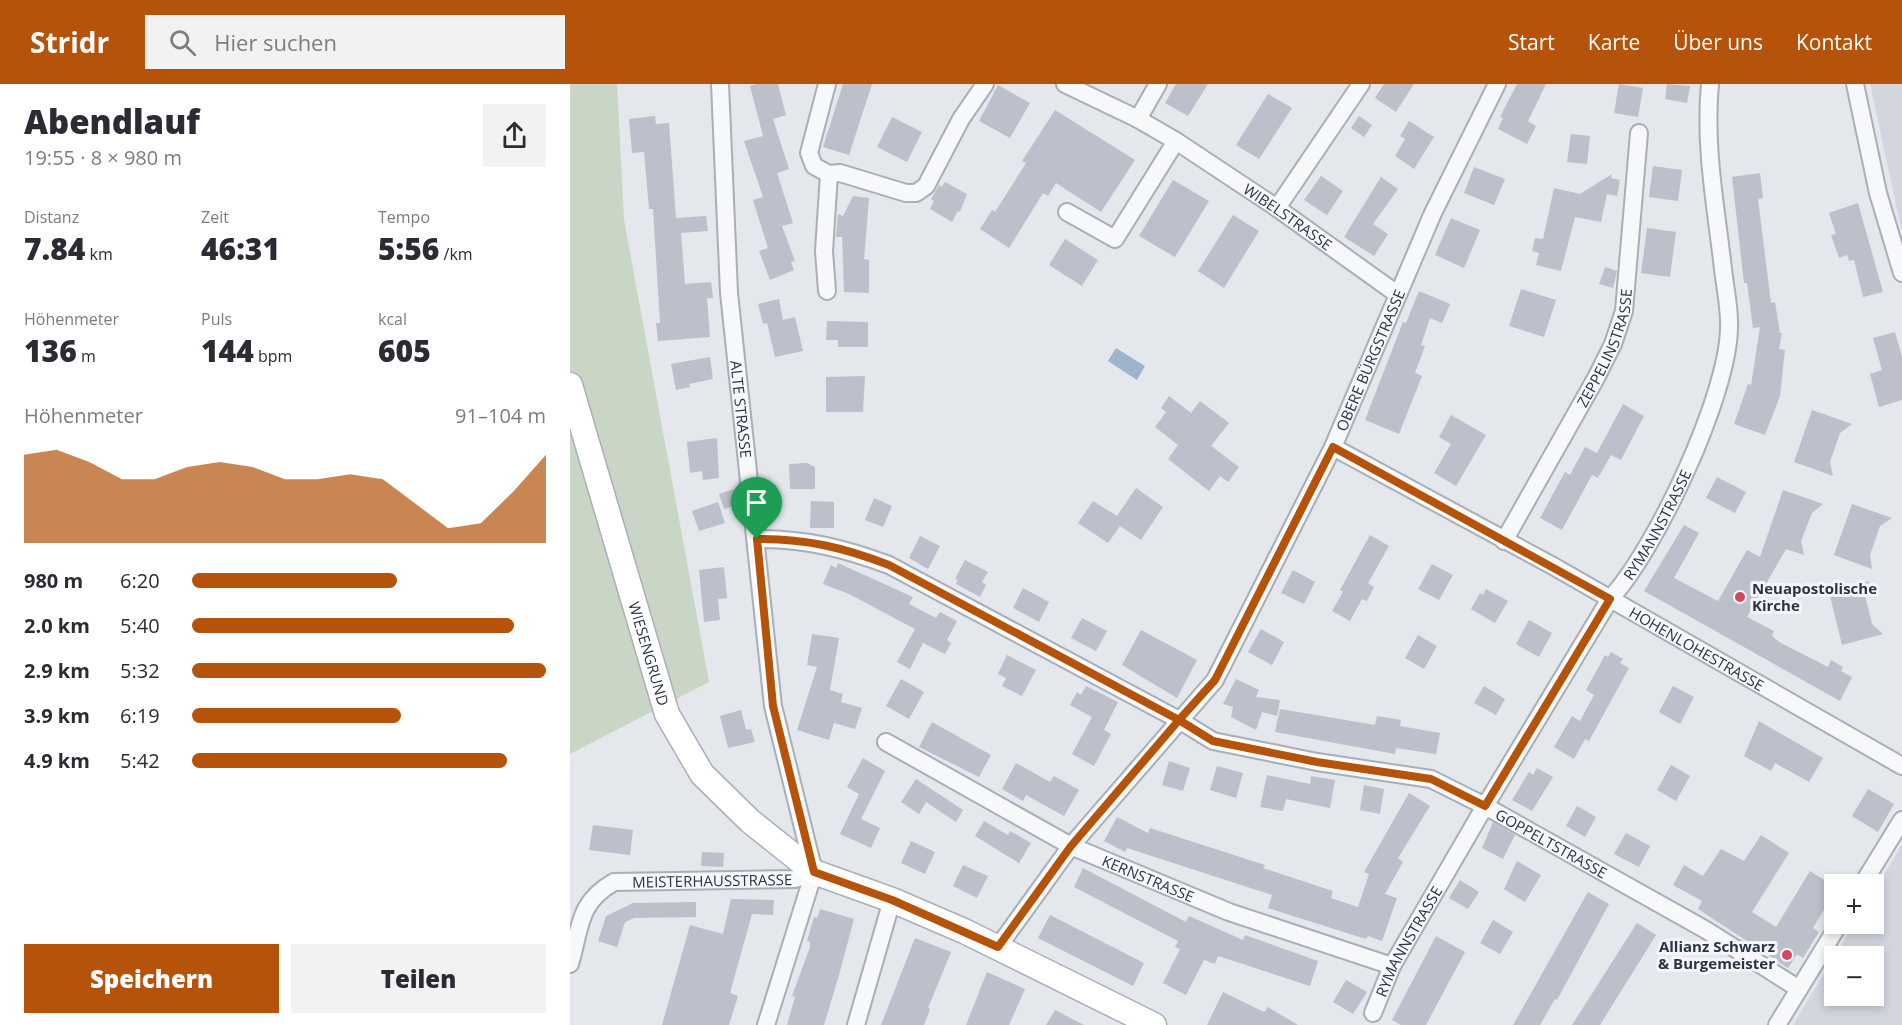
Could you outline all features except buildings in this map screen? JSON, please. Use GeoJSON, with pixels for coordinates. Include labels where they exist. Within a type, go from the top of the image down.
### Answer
{"type":"FeatureCollection","features":[{"type":"Feature","properties":{"kind":"street","name":"ALTE STRASSE"},"geometry":{"type":"LineString","coordinates":[[720,84],[729,293],[773,706],[814,872]]}},
{"type":"Feature","properties":{"kind":"street"},"geometry":{"type":"LineString","coordinates":[[826,84],[809,153],[814,166],[829,174],[840,172],[906,193],[916,193],[926,186],[962,119],[985,84]]}},
{"type":"Feature","properties":{"kind":"street","name":"WIBELSTRASSE"},"geometry":{"type":"LineString","coordinates":[[1065,84],[1138,119],[1176,141],[1277,208],[1397,294]]}},
{"type":"Feature","properties":{"kind":"street"},"geometry":{"type":"LineString","coordinates":[[1138,119],[1158,84]]}},
{"type":"Feature","properties":{"kind":"street"},"geometry":{"type":"LineString","coordinates":[[1277,208],[1361,84]]}},
{"type":"Feature","properties":{"kind":"street","name":"OBERE BÜRGSTRASSE"},"geometry":{"type":"LineString","coordinates":[[998,947],[1071,846],[1215,680],[1333,447],[1433,213],[1497,84]]}},
{"type":"Feature","properties":{"kind":"street","name":"RYMANNSTRASSE"},"geometry":{"type":"LineString","coordinates":[[1372,1013],[1392,966],[1485,806],[1610,599],[1625,583],[1675,495],[1715,397],[1726,359],[1730,327],[1708,153],[1710,84]]}},
{"type":"Feature","properties":{"kind":"street"},"geometry":{"type":"LineString","coordinates":[[1855,84],[1878,193],[1902,273]]}},
{"type":"Feature","properties":{"kind":"street","name":"ZEPPELINSTRASSE"},"geometry":{"type":"LineString","coordinates":[[1504,541],[1596,378],[1625,307],[1639,132]]}},
{"type":"Feature","properties":{"kind":"street"},"geometry":{"type":"LineString","coordinates":[[1067,212],[1115,239],[1176,141]]}},
{"type":"Feature","properties":{"kind":"street"},"geometry":{"type":"LineString","coordinates":[[827,291],[824,251],[829,174]]}},
{"type":"Feature","properties":{"kind":"street","name":"WIESENGRUND"},"geometry":{"type":"LineString","coordinates":[[570,385],[667,714],[702,774],[750,821],[814,872]]}},
{"type":"Feature","properties":{"kind":"street","name":"HOHENLOHESTRASSE"},"geometry":{"type":"LineString","coordinates":[[1333,447],[1610,599],[1902,766]]}},
{"type":"Feature","properties":{"kind":"street","name":"GOPPELTSTRASSE"},"geometry":{"type":"LineString","coordinates":[[757,539],[787,539],[842,548],[889,565],[1179,720],[1213,741],[1317,762],[1431,779],[1485,806],[1706,930],[1799,989]]}},
{"type":"Feature","properties":{"kind":"street","name":"KERNSTRASSE"},"geometry":{"type":"LineString","coordinates":[[886,742],[1071,846],[1228,912],[1392,966]]}},
{"type":"Feature","properties":{"kind":"street"},"geometry":{"type":"LineString","coordinates":[[1869,874],[1902,820]]}},
{"type":"Feature","properties":{"kind":"street"},"geometry":{"type":"LineString","coordinates":[[766,1025],[814,872]]}},
{"type":"Feature","properties":{"kind":"street","name":"MEISTERHAUSSTRASSE"},"geometry":{"type":"LineString","coordinates":[[570,964],[581,919],[597,891],[614,882],[795,879],[814,872],[892,900],[998,947],[1154,1025]]}},
{"type":"Feature","properties":{"kind":"street"},"geometry":{"type":"LineString","coordinates":[[856,1025],[892,900]]}},
{"type":"Feature","properties":{"kind":"street"},"geometry":{"type":"LineString","coordinates":[[1777,1025],[1833,934]]}},
{"type":"Feature","properties":{"kind":"shaded area"},"geometry":{"type":"Polygon","coordinates":[[[1870,84],[1902,84],[1902,231],[1895,200],[1870,84]]]}},
{"type":"Feature","properties":{"kind":"shaded area"},"geometry":{"type":"Polygon","coordinates":[[[1902,844],[1902,1025],[1793,1025],[1824,974],[1824,1006],[1884,1006],[1884,946],[1841,946],[1848,934],[1884,934],[1884,875],[1902,844]]]}},
{"type":"Feature","properties":{"kind":"green space"},"geometry":{"type":"Polygon","coordinates":[[[570,84],[617,84],[624,220],[709,682],[570,754],[570,84]]]}},
{"type":"Feature","properties":{"kind":"water"},"geometry":{"type":"Polygon","coordinates":[[[1116,348],[1145,366],[1137,380],[1108,361],[1116,348]]]}},
{"type":"Feature","properties":{"kind":"place","name":"Neuapostolische Kirche"},"geometry":{"type":"Point","coordinates":[1740,597]}},
{"type":"Feature","properties":{"kind":"place","name":"Allianz Schwarz & Burgemeister"},"geometry":{"type":"Point","coordinates":[1787,955]}},
{"type":"Feature","properties":{"kind":"route"},"geometry":{"type":"LineString","coordinates":[[757,539],[773,706],[814,872],[892,900],[998,947],[1071,846],[1179,720],[1213,741],[1317,762],[1431,779],[1485,806],[1610,599],[1333,447],[1215,680],[1179,720],[889,565],[842,548],[787,539],[757,539]]}}]}
